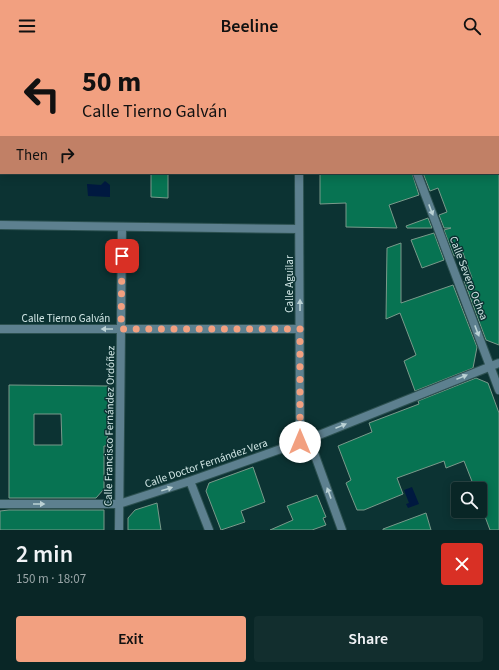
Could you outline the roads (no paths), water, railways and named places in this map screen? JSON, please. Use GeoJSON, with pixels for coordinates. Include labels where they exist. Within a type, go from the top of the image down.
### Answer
{"type":"FeatureCollection","features":[{"type":"Feature","properties":{"kind":"street","name":"Calle Aguilar"},"geometry":{"type":"LineString","coordinates":[[299,174],[300,442]]}},
{"type":"Feature","properties":{"kind":"street","name":"Calle Severo Ochoa"},"geometry":{"type":"LineString","coordinates":[[418,174],[499,390]]}},
{"type":"Feature","properties":{"kind":"street"},"geometry":{"type":"LineString","coordinates":[[0,225],[300,229]]}},
{"type":"Feature","properties":{"kind":"street","name":"Calle Francisco Fernández Ordóñez"},"geometry":{"type":"LineString","coordinates":[[119,530],[122,227]]}},
{"type":"Feature","properties":{"kind":"street","name":"Calle Tierno Galván"},"geometry":{"type":"LineString","coordinates":[[0,329],[300,329]]}},
{"type":"Feature","properties":{"kind":"street","name":"Calle Doctor Fernández Vera"},"geometry":{"type":"LineString","coordinates":[[0,504],[119,504],[190,481],[309,439],[499,363]]}},
{"type":"Feature","properties":{"kind":"street"},"geometry":{"type":"LineString","coordinates":[[309,439],[342,530]]}},
{"type":"Feature","properties":{"kind":"street"},"geometry":{"type":"LineString","coordinates":[[190,481],[209,530]]}},
{"type":"Feature","properties":{"kind":"water"},"geometry":{"type":"Polygon","coordinates":[[[105,181],[110,185],[110,197],[88,196],[87,184],[101,185],[105,181]]]}},
{"type":"Feature","properties":{"kind":"water"},"geometry":{"type":"Polygon","coordinates":[[[412,487],[419,504],[408,508],[406,504],[409,503],[404,490],[412,487]]]}}]}
